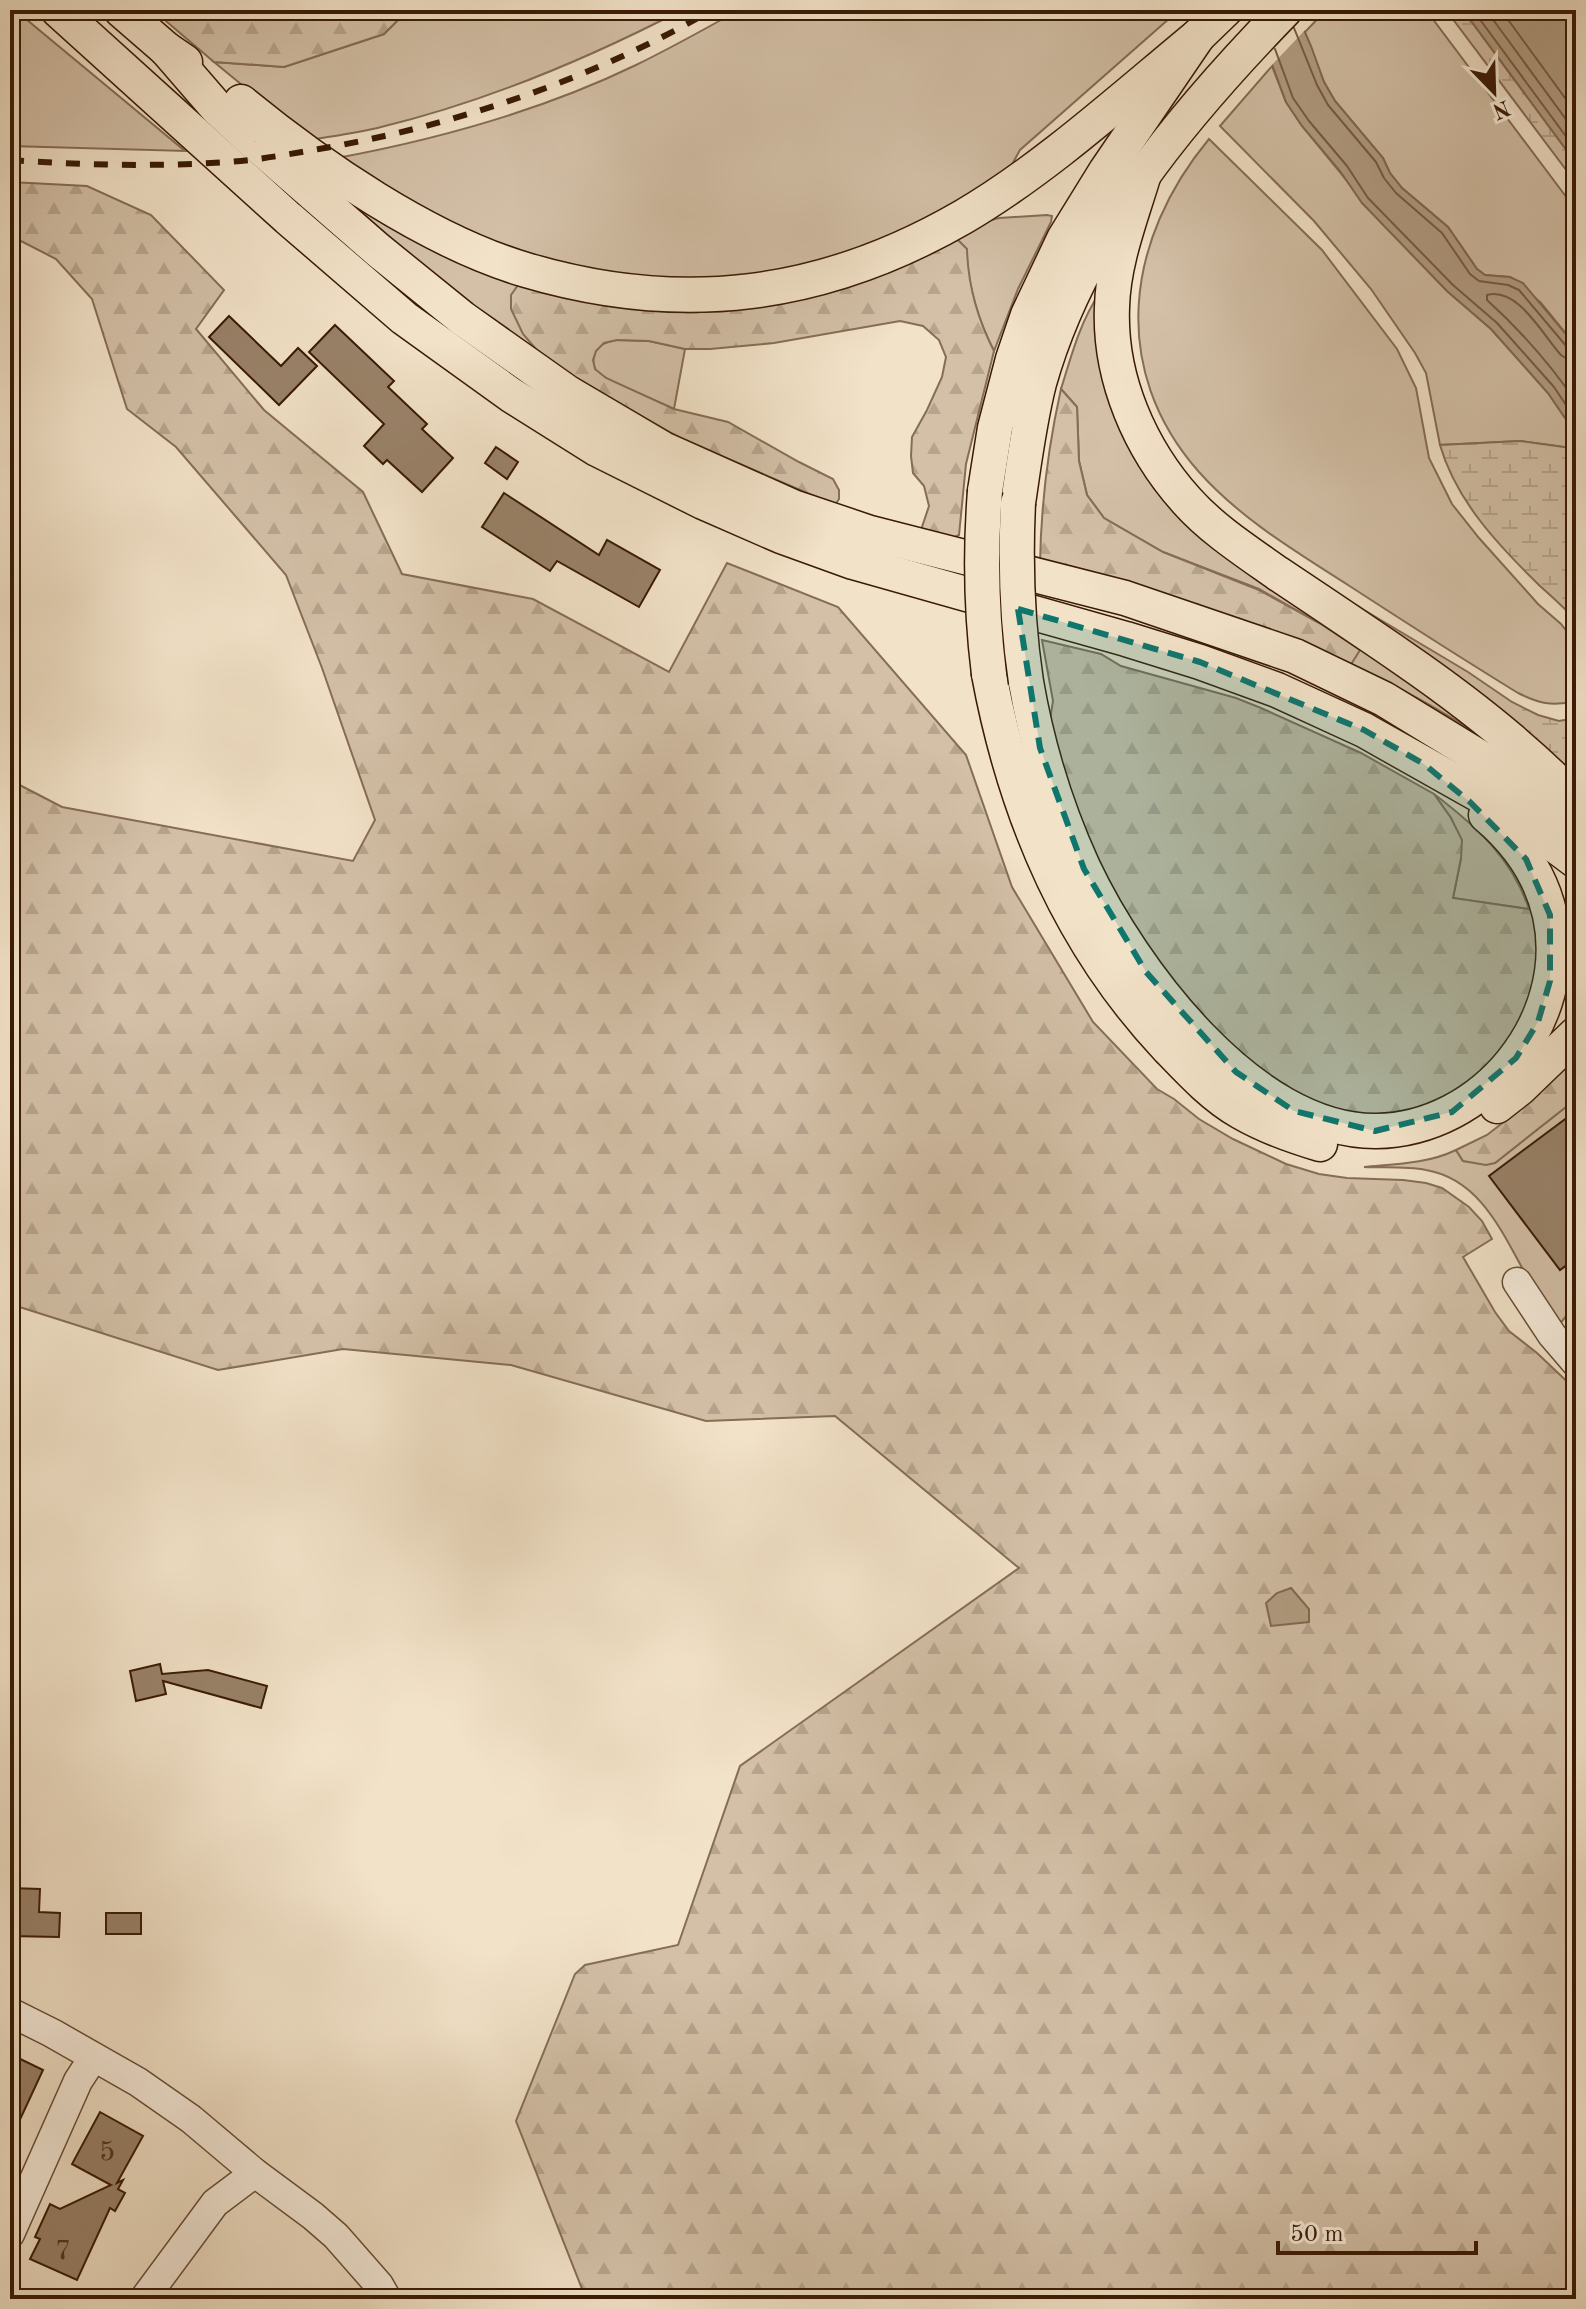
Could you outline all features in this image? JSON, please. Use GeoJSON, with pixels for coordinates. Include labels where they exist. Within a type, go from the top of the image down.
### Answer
{"type":"FeatureCollection","features":[{"type":"Feature","properties":{"kind":"main road"},"geometry":{"type":"LineString","coordinates":[[58,10],[288,218],[404,318],[511,395],[597,449],[689,496],[781,536],[853,562],[1200,662],[1277,690],[1364,730],[1513,814],[1576,861]]}},
{"type":"Feature","properties":{"kind":"main road"},"geometry":{"type":"LineString","coordinates":[[121,10],[166,49],[232,94],[294,144],[429,228],[524,269],[597,287],[650,294],[730,294],[774,289],[850,270],[891,254],[997,196],[1198,36],[1225,10]]}},
{"type":"Feature","properties":{"kind":"main road"},"geometry":{"type":"LineString","coordinates":[[1285,10],[1233,63],[1143,177],[1101,236],[1059,326],[1029,426],[1018,503],[1017,602],[1032,715],[1044,763],[1068,831],[1102,904],[1146,972],[1176,1010],[1236,1072],[1294,1111],[1349,1128],[1375,1131],[1401,1128],[1452,1112],[1476,1098],[1496,1080],[1528,1041],[1538,1022],[1550,981],[1553,957],[1550,915],[1526,859],[1494,822],[1424,764]]}},
{"type":"Feature","properties":{"kind":"main road"},"geometry":{"type":"LineString","coordinates":[[1198,36],[1064,239],[1028,315],[1002,396],[985,491],[980,551],[984,634],[998,723],[1023,804],[1051,877],[1068,910],[1125,999],[1183,1064],[1213,1092],[1240,1111],[1297,1137],[1333,1148],[1371,1151],[1435,1141],[1485,1116],[1520,1088],[1576,1034]]}},
{"type":"Feature","properties":{"kind":"main road"},"geometry":{"type":"LineString","coordinates":[[166,49],[217,108],[254,142],[462,318],[568,393],[663,449],[793,507],[870,533],[1125,598],[1295,656],[1384,699],[1576,820]]}},
{"type":"Feature","properties":{"kind":"main road"},"geometry":{"type":"LineString","coordinates":[[1143,177],[1114,280],[1112,333],[1129,409],[1169,480],[1188,502],[1230,539],[1438,683],[1521,748],[1576,801]]}},
{"type":"Feature","properties":{"kind":"street"},"geometry":{"type":"LineString","coordinates":[[1517,1282],[1552,1335],[1576,1363]]}},
{"type":"Feature","properties":{"kind":"street"},"geometry":{"type":"LineString","coordinates":[[10,2012],[138,2082],[191,2119],[336,2236],[387,2299]]}},
{"type":"Feature","properties":{"kind":"street"},"geometry":{"type":"LineString","coordinates":[[10,2234],[78,2081],[93,2058]]}},
{"type":"Feature","properties":{"kind":"street"},"geometry":{"type":"LineString","coordinates":[[144,2299],[215,2203],[255,2173]]}},
{"type":"Feature","properties":{"kind":"highlighted area"},"geometry":{"type":"Polygon","coordinates":[[[1018,609],[1200,662],[1364,730],[1424,764],[1470,802],[1526,859],[1550,915],[1550,981],[1538,1022],[1516,1058],[1452,1112],[1375,1131],[1294,1111],[1236,1072],[1146,972],[1084,869],[1040,748],[1018,609]]]}},
{"type":"Feature","properties":{"kind":"green space"},"geometry":{"type":"Polygon","coordinates":[[[10,10],[15,10],[185,151],[10,146],[10,10]]]}},
{"type":"Feature","properties":{"kind":"green space"},"geometry":{"type":"Polygon","coordinates":[[[153,10],[408,10],[384,34],[284,67],[214,62],[153,10]]]}},
{"type":"Feature","properties":{"kind":"green space"},"geometry":{"type":"Polygon","coordinates":[[[408,10],[682,10],[572,62],[497,92],[381,127],[309,140],[214,62],[284,67],[384,34],[408,10]]]}},
{"type":"Feature","properties":{"kind":"green space"},"geometry":{"type":"Polygon","coordinates":[[[739,10],[1179,10],[1020,150],[1010,168],[999,178],[876,247],[730,282],[582,274],[457,228],[337,158],[413,142],[527,110],[636,65],[739,10]]]}},
{"type":"Feature","properties":{"kind":"green space"},"geometry":{"type":"Polygon","coordinates":[[[1326,10],[1426,10],[1576,210],[1576,346],[1541,303],[1510,277],[1485,275],[1477,269],[1448,227],[1402,188],[1383,158],[1335,101],[1324,82],[1305,32],[1326,10]]]}},
{"type":"Feature","properties":{"kind":"green space"},"geometry":{"type":"Polygon","coordinates":[[[1446,10],[1463,10],[1576,163],[1576,183],[1446,10]]]}},
{"type":"Feature","properties":{"kind":"green space"},"geometry":{"type":"Polygon","coordinates":[[[1272,66],[1286,102],[1302,126],[1380,221],[1447,291],[1491,329],[1548,393],[1576,434],[1576,451],[1520,441],[1440,445],[1426,373],[1371,289],[1314,221],[1220,126],[1272,66]]]}},
{"type":"Feature","properties":{"kind":"green space"},"geometry":{"type":"Polygon","coordinates":[[[1209,139],[1322,250],[1397,349],[1416,388],[1429,458],[1452,504],[1479,538],[1576,643],[1575,701],[1545,703],[1518,693],[1289,547],[1215,489],[1170,432],[1150,391],[1140,348],[1139,304],[1145,261],[1160,219],[1181,178],[1209,139]]]}},
{"type":"Feature","properties":{"kind":"green space"},"geometry":{"type":"Polygon","coordinates":[[[315,179],[521,281],[548,363],[468,308],[315,179]]]}},
{"type":"Feature","properties":{"kind":"green space"},"geometry":{"type":"Polygon","coordinates":[[[10,182],[87,186],[151,215],[224,290],[196,329],[264,410],[363,492],[402,574],[533,599],[669,672],[727,563],[838,607],[966,755],[1012,887],[1093,1022],[1157,1089],[1233,1139],[1286,1164],[1347,1178],[1426,1183],[1442,1188],[1469,1207],[1482,1221],[1492,1239],[1463,1257],[1509,1331],[1576,1390],[1576,2299],[586,2299],[516,2121],[575,1974],[585,1965],[678,1945],[740,1766],[1019,1568],[835,1416],[706,1421],[511,1365],[343,1349],[218,1370],[10,1304],[10,780],[62,807],[353,861],[375,820],[286,575],[176,447],[127,409],[92,299],[56,259],[21,241],[10,241],[10,182]]]}},
{"type":"Feature","properties":{"kind":"green space"},"geometry":{"type":"Polygon","coordinates":[[[1052,216],[1051,222],[1018,289],[994,351],[974,302],[966,249],[949,242],[984,222],[1052,216]]]}},
{"type":"Feature","properties":{"kind":"green space"},"geometry":{"type":"Polygon","coordinates":[[[958,240],[967,249],[974,302],[994,351],[966,464],[959,535],[948,540],[921,530],[929,506],[924,486],[913,473],[911,456],[912,437],[942,377],[946,357],[939,340],[923,326],[900,321],[774,343],[710,349],[685,349],[649,341],[617,340],[604,343],[596,351],[593,360],[595,369],[606,378],[674,409],[728,422],[833,479],[839,490],[835,505],[682,439],[548,363],[523,334],[511,309],[511,295],[521,281],[614,304],[958,240]]]}},
{"type":"Feature","properties":{"kind":"green space"},"geometry":{"type":"Polygon","coordinates":[[[1099,294],[1142,457],[1510,753],[1412,695],[1350,666],[1359,650],[1321,624],[1259,589],[1163,552],[1104,518],[1087,495],[1079,461],[1077,407],[1061,389],[1081,328],[1099,294]]]}},
{"type":"Feature","properties":{"kind":"green space"},"geometry":{"type":"Polygon","coordinates":[[[617,340],[649,341],[685,349],[674,409],[620,385],[595,369],[597,349],[617,340]]]}},
{"type":"Feature","properties":{"kind":"green space"},"geometry":{"type":"Polygon","coordinates":[[[1061,389],[1077,407],[1079,461],[1087,495],[1104,518],[1163,552],[1259,590],[1321,624],[1360,650],[1350,666],[1040,564],[1046,476],[1061,389]]]}},
{"type":"Feature","properties":{"kind":"green space"},"geometry":{"type":"Polygon","coordinates":[[[1520,441],[1576,451],[1576,621],[1509,555],[1481,522],[1457,485],[1440,445],[1520,441]]]}},
{"type":"Feature","properties":{"kind":"green space"},"geometry":{"type":"Polygon","coordinates":[[[1312,579],[1468,672],[1512,702],[1559,721],[1576,718],[1576,781],[1312,579]]]}},
{"type":"Feature","properties":{"kind":"green space"},"geometry":{"type":"Polygon","coordinates":[[[1042,640],[1101,654],[1121,666],[1236,698],[1361,753],[1434,794],[1462,840],[1453,898],[1534,910],[1538,959],[1526,1023],[1460,1095],[1402,1115],[1344,1114],[1273,1083],[1199,1015],[1135,931],[1083,831],[1049,726],[1053,701],[1042,640]]]}},
{"type":"Feature","properties":{"kind":"green space"},"geometry":{"type":"Polygon","coordinates":[[[1434,794],[1491,844],[1513,874],[1529,909],[1453,898],[1461,858],[1451,818],[1434,794]]]}},
{"type":"Feature","properties":{"kind":"green space"},"geometry":{"type":"Polygon","coordinates":[[[1576,1055],[1576,1099],[1495,1163],[1486,1165],[1463,1161],[1456,1150],[1487,1135],[1518,1111],[1576,1055]]]}},
{"type":"Feature","properties":{"kind":"green space"},"geometry":{"type":"Polygon","coordinates":[[[1576,1099],[1576,1304],[1559,1325],[1497,1224],[1474,1195],[1444,1175],[1426,1170],[1364,1167],[1422,1161],[1456,1150],[1463,1161],[1495,1163],[1576,1099]]]}},
{"type":"Feature","properties":{"kind":"water"},"geometry":{"type":"Polygon","coordinates":[[[1295,10],[1324,82],[1335,101],[1383,158],[1402,188],[1448,227],[1477,269],[1485,275],[1510,277],[1523,283],[1576,346],[1576,434],[1548,393],[1491,329],[1447,291],[1362,203],[1286,102],[1264,43],[1295,10]]]}},
{"type":"Feature","properties":{"kind":"water"},"geometry":{"type":"Polygon","coordinates":[[[1463,10],[1576,10],[1576,163],[1463,10]]]}},
{"type":"Feature","properties":{"kind":"water"},"geometry":{"type":"Polygon","coordinates":[[[1291,1588],[1309,1609],[1309,1622],[1271,1626],[1266,1603],[1277,1593],[1291,1588]]]}},
{"type":"Feature","properties":{"kind":"pier"},"geometry":{"type":"Polygon","coordinates":[[[1243,10],[1299,10],[1307,28],[1269,68],[1243,10]]]}},
{"type":"Feature","properties":{"kind":"building"},"geometry":{"type":"Polygon","coordinates":[[[229,316],[281,366],[298,348],[317,366],[279,405],[209,337],[229,316]]]}},
{"type":"Feature","properties":{"kind":"building"},"geometry":{"type":"Polygon","coordinates":[[[335,325],[394,381],[388,387],[427,424],[422,429],[453,458],[422,492],[387,460],[383,464],[364,446],[384,424],[309,352],[335,325]]]}},
{"type":"Feature","properties":{"kind":"building"},"geometry":{"type":"Polygon","coordinates":[[[496,447],[518,462],[507,479],[485,463],[496,447]]]}},
{"type":"Feature","properties":{"kind":"building"},"geometry":{"type":"Polygon","coordinates":[[[504,493],[599,555],[607,540],[660,570],[639,607],[557,561],[550,571],[482,527],[504,493]]]}},
{"type":"Feature","properties":{"kind":"building"},"geometry":{"type":"Polygon","coordinates":[[[1576,1111],[1576,1258],[1560,1270],[1489,1176],[1576,1111]]]}},
{"type":"Feature","properties":{"kind":"building"},"geometry":{"type":"Polygon","coordinates":[[[160,1664],[162,1674],[208,1670],[267,1686],[261,1708],[163,1681],[166,1694],[136,1701],[130,1671],[160,1664]]]}},
{"type":"Feature","properties":{"kind":"building"},"geometry":{"type":"Polygon","coordinates":[[[10,1888],[40,1889],[39,1912],[60,1913],[59,1937],[10,1936],[10,1888]]]}},
{"type":"Feature","properties":{"kind":"building"},"geometry":{"type":"Polygon","coordinates":[[[106,1913],[141,1913],[141,1934],[106,1934],[106,1913]]]}},
{"type":"Feature","properties":{"kind":"building"},"geometry":{"type":"Polygon","coordinates":[[[10,2054],[43,2070],[10,2141],[10,2054]]]}},
{"type":"Feature","properties":{"kind":"building"},"geometry":{"type":"Polygon","coordinates":[[[100,2112],[143,2136],[117,2183],[123,2180],[118,2189],[125,2193],[115,2211],[110,2208],[77,2280],[30,2259],[40,2239],[35,2237],[50,2204],[60,2209],[111,2185],[72,2164],[100,2112]]]}},
{"type":"Feature","properties":{"kind":"railway"},"geometry":{"type":"LineString","coordinates":[[10,160],[119,165],[228,162],[274,157],[370,139],[522,97],[619,58],[712,10]]}}]}
